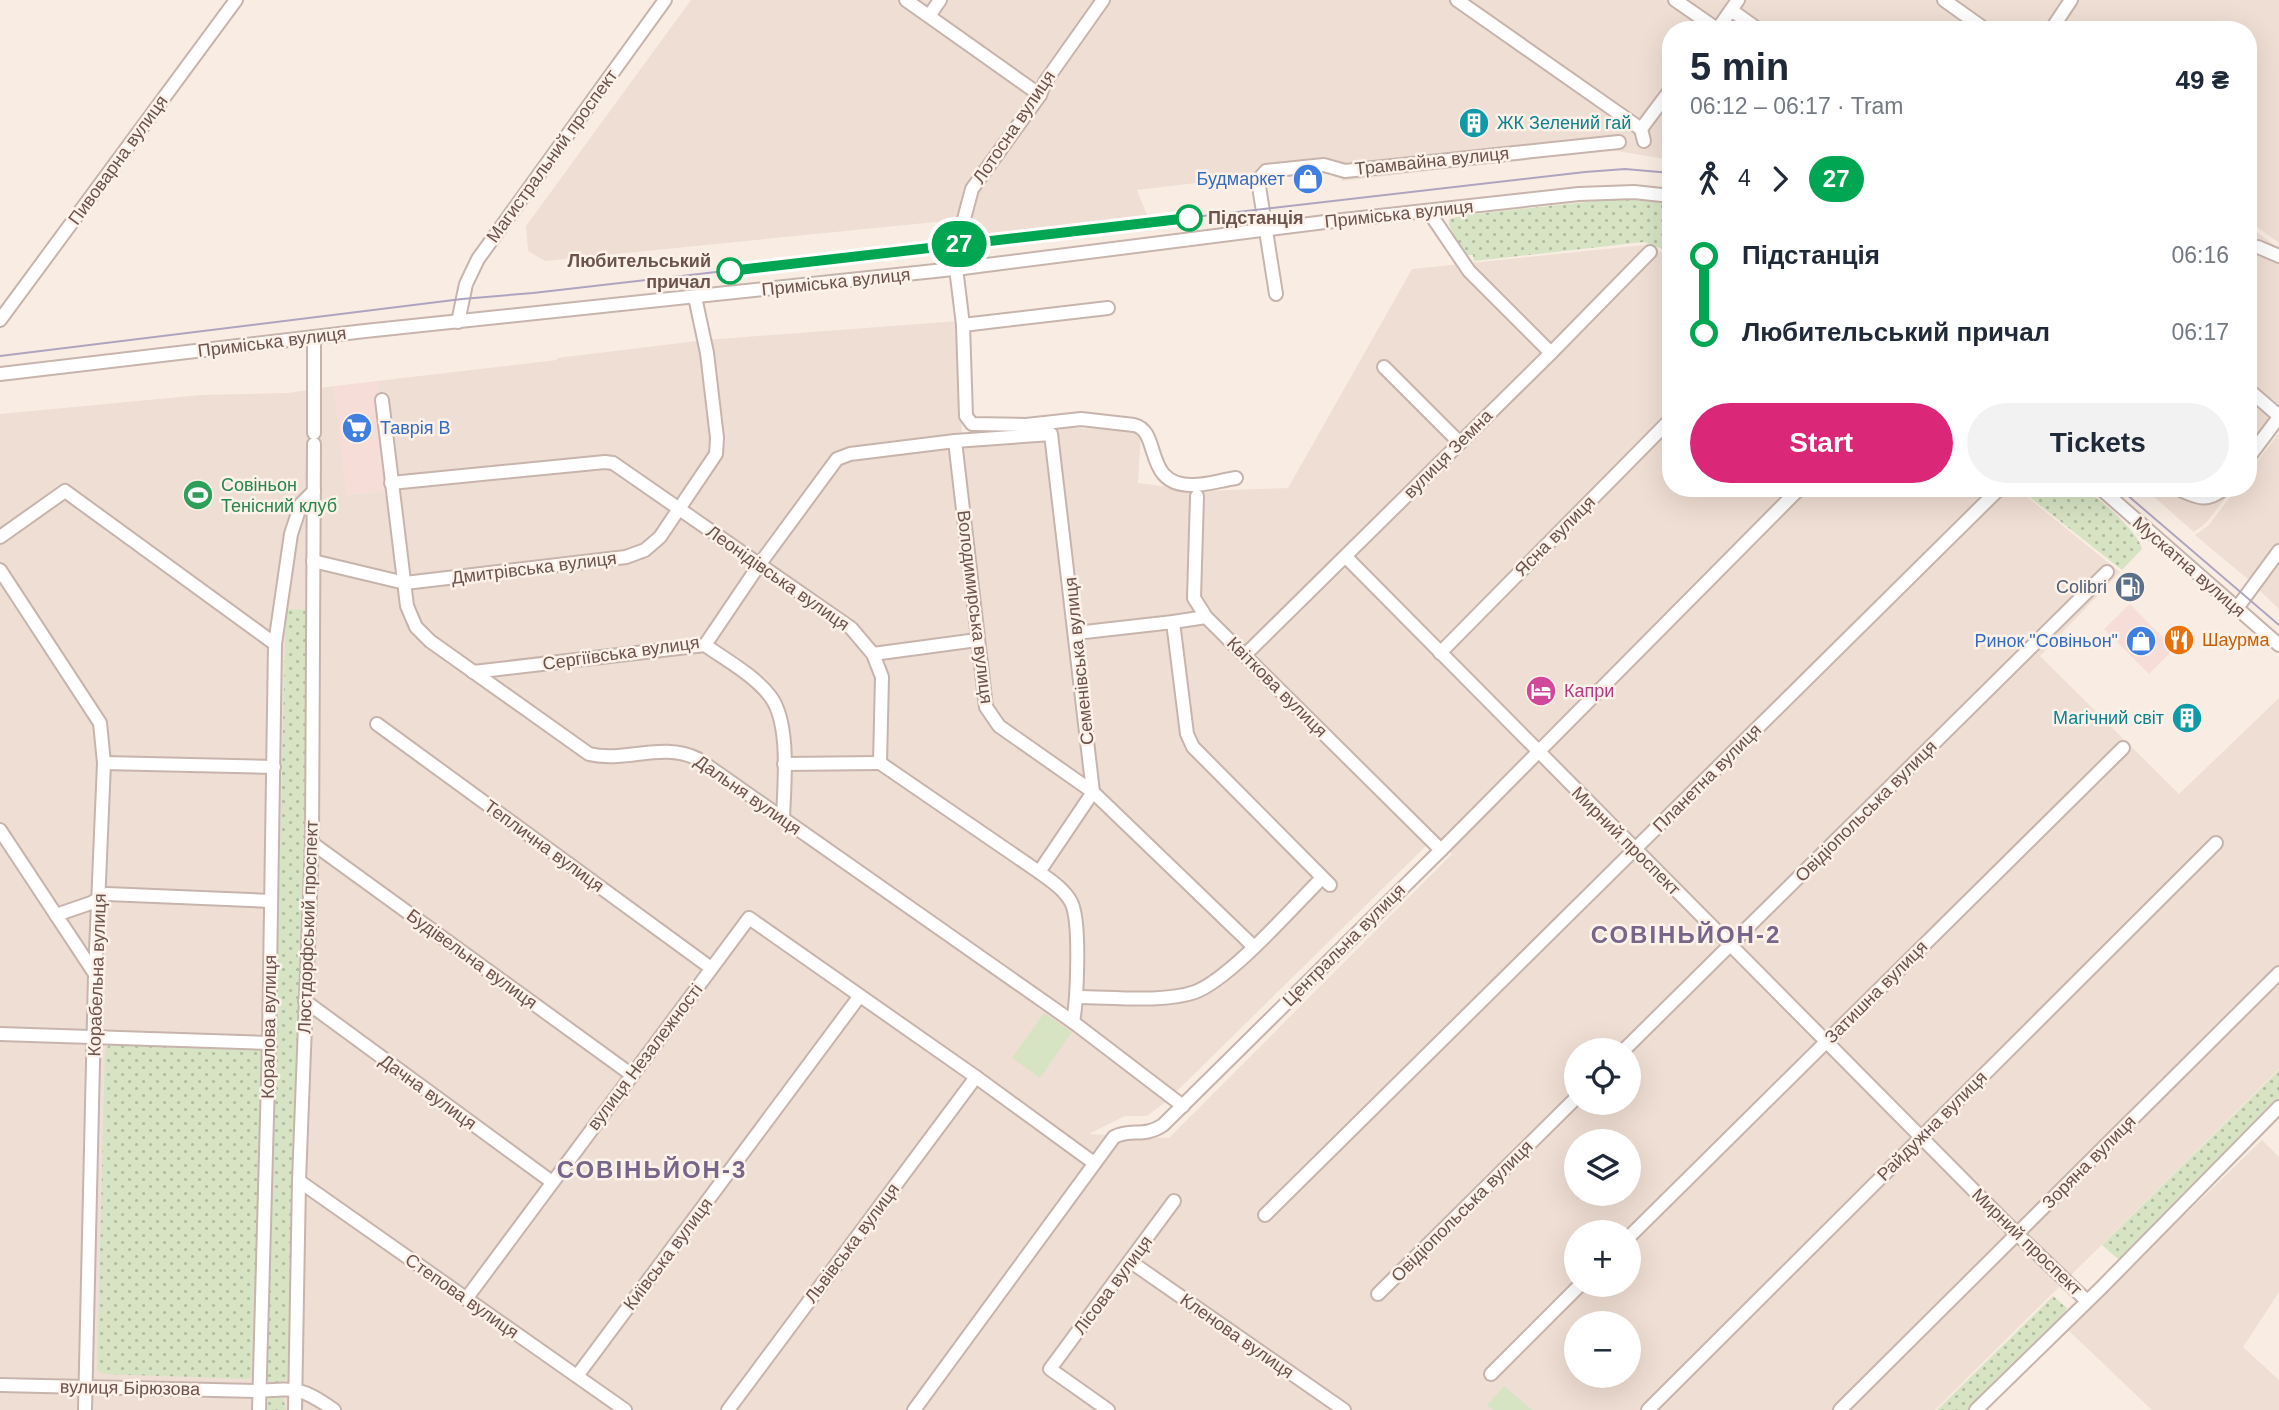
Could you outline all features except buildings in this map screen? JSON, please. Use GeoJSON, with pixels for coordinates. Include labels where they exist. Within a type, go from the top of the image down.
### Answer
{"type":"FeatureCollection","features":[{"type":"Feature","properties":{"kind":"street","name":"Пивоварна вулиця"},"geometry":{"type":"LineString","coordinates":[[0,320],[236,0]]}},
{"type":"Feature","properties":{"kind":"street","name":"Магистральний проспект"},"geometry":{"type":"LineString","coordinates":[[458,322],[466,284],[478,259],[665,0]]}},
{"type":"Feature","properties":{"kind":"street"},"geometry":{"type":"LineString","coordinates":[[906,0],[1040,95]]}},
{"type":"Feature","properties":{"kind":"street"},"geometry":{"type":"LineString","coordinates":[[929,16],[940,0]]}},
{"type":"Feature","properties":{"kind":"street","name":"Лотосна вулиця"},"geometry":{"type":"LineString","coordinates":[[1103,0],[1045,82],[1040,95],[972,189],[961,230],[966,415],[972,424],[1026,425],[1082,419],[1140,426],[1145,431],[1157,468],[1168,479],[1193,485],[1236,478]]}},
{"type":"Feature","properties":{"kind":"street"},"geometry":{"type":"LineString","coordinates":[[1457,0],[1642,135],[1662,103]]}},
{"type":"Feature","properties":{"kind":"street"},"geometry":{"type":"LineString","coordinates":[[1675,0],[1704,21]]}},
{"type":"Feature","properties":{"kind":"street"},"geometry":{"type":"LineString","coordinates":[[1944,0],[1973,21]]}},
{"type":"Feature","properties":{"kind":"street"},"geometry":{"type":"LineString","coordinates":[[2056,21],[2071,0]]}},
{"type":"Feature","properties":{"kind":"street"},"geometry":{"type":"LineString","coordinates":[[1723,21],[1735,5],[1750,21]]}},
{"type":"Feature","properties":{"kind":"street","name":"Трамвайна вулиця"},"geometry":{"type":"LineString","coordinates":[[1276,294],[1258,180],[1266,171],[1324,165],[1345,171],[1619,142]]}},
{"type":"Feature","properties":{"kind":"street","name":"Приміська вулиця"},"geometry":{"type":"LineString","coordinates":[[0,374],[314,337],[960,268],[1265,230],[1598,193],[1634,192],[1662,195]]}},
{"type":"Feature","properties":{"kind":"street"},"geometry":{"type":"LineString","coordinates":[[1429,212],[1469,271],[1551,353]]}},
{"type":"Feature","properties":{"kind":"street"},"geometry":{"type":"LineString","coordinates":[[2257,247],[2279,256]]}},
{"type":"Feature","properties":{"kind":"street","name":"вулиця Земна"},"geometry":{"type":"LineString","coordinates":[[1245,654],[1551,353],[1650,251]]}},
{"type":"Feature","properties":{"kind":"street","name":"Дмитрівська вулиця"},"geometry":{"type":"LineString","coordinates":[[313,561],[405,583],[626,558],[645,550],[654,543],[680,509],[712,462],[717,446],[707,353],[695,297]]}},
{"type":"Feature","properties":{"kind":"street"},"geometry":{"type":"LineString","coordinates":[[963,325],[1108,308]]}},
{"type":"Feature","properties":{"kind":"street","name":"Люстдорфський проспект"},"geometry":{"type":"LineString","coordinates":[[295,1410],[299,1181],[312,843],[314,337]]}},
{"type":"Feature","properties":{"kind":"street"},"geometry":{"type":"LineString","coordinates":[[1384,367],[1459,442]]}},
{"type":"Feature","properties":{"kind":"street"},"geometry":{"type":"LineString","coordinates":[[2257,397],[2279,417],[2257,446]]}},
{"type":"Feature","properties":{"kind":"street","name":"Дальня вулиця"},"geometry":{"type":"LineString","coordinates":[[382,400],[407,606],[416,627],[430,641],[589,754],[600,757],[665,750],[686,753],[698,759],[1073,1022],[1183,1105]]}},
{"type":"Feature","properties":{"kind":"street","name":"Ясна вулиця"},"geometry":{"type":"LineString","coordinates":[[1440,653],[1662,428]]}},
{"type":"Feature","properties":{"kind":"street","name":"Сергіївська вулиця"},"geometry":{"type":"LineString","coordinates":[[473,672],[705,645],[837,459],[850,454],[955,441],[1051,434]]}},
{"type":"Feature","properties":{"kind":"street","name":"Семенівська вулиця"},"geometry":{"type":"LineString","coordinates":[[1051,434],[1093,792]]}},
{"type":"Feature","properties":{"kind":"street","name":"Володимирська вулиця"},"geometry":{"type":"LineString","coordinates":[[955,441],[986,707],[993,721],[1093,792],[1253,946]]}},
{"type":"Feature","properties":{"kind":"street","name":"Леонідівська вулиця"},"geometry":{"type":"LineString","coordinates":[[391,484],[605,462],[621,467],[851,628],[873,654],[882,677],[880,763]]}},
{"type":"Feature","properties":{"kind":"street"},"geometry":{"type":"LineString","coordinates":[[1,534],[65,491],[275,644]]}},
{"type":"Feature","properties":{"kind":"street","name":"Коралова вулиця"},"geometry":{"type":"LineString","coordinates":[[259,1410],[269,1043],[275,644],[291,534],[301,503],[314,491]]}},
{"type":"Feature","properties":{"kind":"street"},"geometry":{"type":"LineString","coordinates":[[1076,633],[1206,617],[1194,598],[1197,496]]}},
{"type":"Feature","properties":{"kind":"street","name":"Центральна вулиця"},"geometry":{"type":"LineString","coordinates":[[914,1410],[1114,1138],[1119,1135],[1155,1131],[1183,1105],[1441,850],[1791,497]]}},
{"type":"Feature","properties":{"kind":"street","name":"Планетна вулиця"},"geometry":{"type":"LineString","coordinates":[[1265,1215],[1991,497]]}},
{"type":"Feature","properties":{"kind":"street","name":"Мускатна вулиця"},"geometry":{"type":"LineString","coordinates":[[2110,497],[2279,645]]}},
{"type":"Feature","properties":{"kind":"street"},"geometry":{"type":"LineString","coordinates":[[2237,608],[2279,551]]}},
{"type":"Feature","properties":{"kind":"street","name":"Мирний проспект"},"geometry":{"type":"LineString","coordinates":[[1346,556],[1537,752],[2087,1301]]}},
{"type":"Feature","properties":{"kind":"street","name":"Корабельна вулиця"},"geometry":{"type":"LineString","coordinates":[[0,570],[100,723],[104,763],[95,975],[85,1410]]}},
{"type":"Feature","properties":{"kind":"street","name":"Овідіопольська вулиця"},"geometry":{"type":"LineString","coordinates":[[1637,1038],[2107,572]]}},
{"type":"Feature","properties":{"kind":"street","name":"Квіткова вулиця"},"geometry":{"type":"LineString","coordinates":[[1206,617],[1441,850]]}},
{"type":"Feature","properties":{"kind":"street"},"geometry":{"type":"LineString","coordinates":[[1077,997],[1158,997],[1193,992],[1218,979],[1326,882],[1193,747],[1186,734],[1173,622]]}},
{"type":"Feature","properties":{"kind":"street"},"geometry":{"type":"LineString","coordinates":[[873,654],[977,640]]}},
{"type":"Feature","properties":{"kind":"street"},"geometry":{"type":"LineString","coordinates":[[705,645],[762,687],[771,698],[781,722],[784,764],[783,819]]}},
{"type":"Feature","properties":{"kind":"street","name":"Теплична вулиця"},"geometry":{"type":"LineString","coordinates":[[377,724],[711,968]]}},
{"type":"Feature","properties":{"kind":"street","name":"Затишна вулиця"},"geometry":{"type":"LineString","coordinates":[[1641,1225],[2123,748]]}},
{"type":"Feature","properties":{"kind":"street"},"geometry":{"type":"LineString","coordinates":[[104,763],[274,767]]}},
{"type":"Feature","properties":{"kind":"street"},"geometry":{"type":"LineString","coordinates":[[784,764],[880,763],[1039,872],[1065,894],[1074,909],[1077,997],[1073,1022]]}},
{"type":"Feature","properties":{"kind":"street"},"geometry":{"type":"LineString","coordinates":[[1039,872],[1093,792]]}},
{"type":"Feature","properties":{"kind":"street"},"geometry":{"type":"LineString","coordinates":[[0,830],[95,975]]}},
{"type":"Feature","properties":{"kind":"street","name":"Будівельна вулиця"},"geometry":{"type":"LineString","coordinates":[[312,843],[632,1075]]}},
{"type":"Feature","properties":{"kind":"street","name":"Райдужна вулиця"},"geometry":{"type":"LineString","coordinates":[[1648,1410],[2216,843]]}},
{"type":"Feature","properties":{"kind":"street"},"geometry":{"type":"LineString","coordinates":[[56,915],[92,903],[107,894],[271,901]]}},
{"type":"Feature","properties":{"kind":"street","name":"вулиця Незалежності"},"geometry":{"type":"LineString","coordinates":[[466,1299],[749,918],[859,996]]}},
{"type":"Feature","properties":{"kind":"street","name":"Зоряна вулиця"},"geometry":{"type":"LineString","coordinates":[[1840,1410],[2279,973]]}},
{"type":"Feature","properties":{"kind":"street"},"geometry":{"type":"LineString","coordinates":[[859,996],[1094,1163]]}},
{"type":"Feature","properties":{"kind":"street","name":"Київська вулиця"},"geometry":{"type":"LineString","coordinates":[[577,1376],[859,996]]}},
{"type":"Feature","properties":{"kind":"street","name":"Дачна вулиця"},"geometry":{"type":"LineString","coordinates":[[305,1001],[552,1182]]}},
{"type":"Feature","properties":{"kind":"street"},"geometry":{"type":"LineString","coordinates":[[0,1034],[269,1043]]}},
{"type":"Feature","properties":{"kind":"street","name":"Львівська вулиця"},"geometry":{"type":"LineString","coordinates":[[728,1410],[976,1077]]}},
{"type":"Feature","properties":{"kind":"street"},"geometry":{"type":"LineString","coordinates":[[1976,1410],[2279,1107]]}},
{"type":"Feature","properties":{"kind":"street","name":"Овідіопольська вулиця"},"geometry":{"type":"LineString","coordinates":[[1378,1294],[1564,1110]]}},
{"type":"Feature","properties":{"kind":"street","name":"Степова вулиця"},"geometry":{"type":"LineString","coordinates":[[299,1181],[625,1410]]}},
{"type":"Feature","properties":{"kind":"street","name":"Лісова вулиця"},"geometry":{"type":"LineString","coordinates":[[1108,1410],[1050,1369],[1174,1201]]}},
{"type":"Feature","properties":{"kind":"street","name":"Кленова вулиця"},"geometry":{"type":"LineString","coordinates":[[1131,1262],[1344,1410]]}},
{"type":"Feature","properties":{"kind":"street"},"geometry":{"type":"LineString","coordinates":[[1492,1374],[1568,1297]]}},
{"type":"Feature","properties":{"kind":"street","name":"вулиця Бірюзова"},"geometry":{"type":"LineString","coordinates":[[0,1384],[260,1391],[295,1388]]}},
{"type":"Feature","properties":{"kind":"street"},"geometry":{"type":"LineString","coordinates":[[295,1388],[308,1392],[334,1410]]}},
{"type":"Feature","properties":{"kind":"shaded area"},"geometry":{"type":"Polygon","coordinates":[[[691,0],[2279,0],[2279,243],[2257,227],[2257,21],[1662,21],[1662,158],[1611,150],[1342,181],[1338,166],[1137,190],[1147,215],[965,237],[956,220],[545,261],[528,251],[526,226],[691,0]]]}},
{"type":"Feature","properties":{"kind":"shaded area"},"geometry":{"type":"Polygon","coordinates":[[[2257,232],[2279,249],[2279,428],[2257,457],[2257,232]]]}},
{"type":"Feature","properties":{"kind":"shaded area"},"geometry":{"type":"Polygon","coordinates":[[[1644,245],[1662,252],[1662,497],[2027,497],[2120,572],[2040,656],[2179,794],[2279,698],[2279,1069],[1935,1410],[0,1410],[0,414],[201,395],[288,393],[334,386],[347,495],[388,490],[377,381],[705,340],[959,321],[962,434],[1069,428],[1141,433],[1138,483],[1193,490],[1190,605],[1205,624],[1426,846],[1168,1100],[1147,1116],[1125,1116],[1089,1134],[1169,1138],[1452,854],[1203,605],[1199,597],[1203,491],[1288,488],[1412,269],[1644,245]]]}},
{"type":"Feature","properties":{"kind":"shaded area"},"geometry":{"type":"Polygon","coordinates":[[[377,381],[388,490],[346,495],[334,386],[377,381]]]}},
{"type":"Feature","properties":{"kind":"shaded area"},"geometry":{"type":"Polygon","coordinates":[[[2279,433],[2279,609],[2195,535],[2209,525],[2230,497],[2257,497],[2257,462],[2279,433]]]}},
{"type":"Feature","properties":{"kind":"shaded area"},"geometry":{"type":"Polygon","coordinates":[[[2154,497],[2226,497],[2206,523],[2194,532],[2154,497]]]}},
{"type":"Feature","properties":{"kind":"shaded area","name":"Ринок \"Совіньон\""},"geometry":{"type":"Polygon","coordinates":[[[2130,604],[2174,649],[2149,674],[2104,629],[2130,604]]]}},
{"type":"Feature","properties":{"kind":"shaded area"},"geometry":{"type":"Polygon","coordinates":[[[2262,1140],[2279,1157],[2279,1292],[2243,1347],[2279,1380],[2279,1410],[2152,1410],[2067,1329],[2262,1140]]]}},
{"type":"Feature","properties":{"kind":"green space"},"geometry":{"type":"Polygon","coordinates":[[[1632,197],[1662,200],[1662,249],[1644,242],[1474,261],[1473,255],[1464,255],[1449,225],[1449,219],[1632,197]]]}},
{"type":"Feature","properties":{"kind":"green space"},"geometry":{"type":"Polygon","coordinates":[[[2029,497],[2095,497],[2105,505],[2125,524],[2142,549],[2122,570],[2029,497]]]}},
{"type":"Feature","properties":{"kind":"green space"},"geometry":{"type":"Polygon","coordinates":[[[286,609],[307,610],[308,789],[294,1133],[288,1373],[286,1380],[271,1384],[267,1379],[286,609]]]}},
{"type":"Feature","properties":{"kind":"green space"},"geometry":{"type":"Polygon","coordinates":[[[1044,1013],[1072,1032],[1040,1078],[1012,1058],[1044,1013]]]}},
{"type":"Feature","properties":{"kind":"green space"},"geometry":{"type":"Polygon","coordinates":[[[110,1044],[254,1045],[262,1050],[253,1375],[249,1379],[102,1374],[97,1370],[105,1050],[110,1044]]]}},
{"type":"Feature","properties":{"kind":"green space"},"geometry":{"type":"Polygon","coordinates":[[[2279,1070],[2279,1099],[2119,1260],[2102,1245],[2279,1070]]]}},
{"type":"Feature","properties":{"kind":"green space"},"geometry":{"type":"Polygon","coordinates":[[[2053,1296],[2067,1308],[2065,1314],[1969,1410],[1937,1410],[2053,1296]]]}},
{"type":"Feature","properties":{"kind":"green space"},"geometry":{"type":"Polygon","coordinates":[[[1504,1386],[1532,1410],[1493,1410],[1487,1405],[1504,1386]]]}},
{"type":"Feature","properties":{"kind":"green space"},"geometry":{"type":"Polygon","coordinates":[[[269,1398],[283,1398],[286,1410],[266,1410],[269,1398]]]}},
{"type":"Feature","properties":{"kind":"tram line"},"geometry":{"type":"LineString","coordinates":[[0,356],[462,299],[1585,172],[1625,169],[1662,172]]}},
{"type":"Feature","properties":{"kind":"tram line","name":"27"},"geometry":{"type":"LineString","coordinates":[[730,271],[1189,218]]}},
{"type":"Feature","properties":{"kind":"tram line"},"geometry":{"type":"LineString","coordinates":[[2130,497],[2279,625]]}},
{"type":"Feature","properties":{"kind":"place","name":"ЖК Зелений гай"},"geometry":{"type":"Point","coordinates":[1474,123]}},
{"type":"Feature","properties":{"kind":"place","name":"Будмаркет"},"geometry":{"type":"Point","coordinates":[1308,179]}},
{"type":"Feature","properties":{"kind":"place","name":"Підстанція"},"geometry":{"type":"Point","coordinates":[1189,218]}},
{"type":"Feature","properties":{"kind":"place","name":"Любительський причал"},"geometry":{"type":"Point","coordinates":[730,271]}},
{"type":"Feature","properties":{"kind":"place","name":"Таврія В"},"geometry":{"type":"Point","coordinates":[357,428]}},
{"type":"Feature","properties":{"kind":"place","name":"Совіньон Тенісний клуб"},"geometry":{"type":"Point","coordinates":[198,495]}},
{"type":"Feature","properties":{"kind":"place","name":"Colibri"},"geometry":{"type":"Point","coordinates":[2130,587]}},
{"type":"Feature","properties":{"kind":"place","name":"Шаурма"},"geometry":{"type":"Point","coordinates":[2179,640]}},
{"type":"Feature","properties":{"kind":"place","name":"Ринок \"Совіньон\""},"geometry":{"type":"Point","coordinates":[2141,641]}},
{"type":"Feature","properties":{"kind":"place","name":"Капри"},"geometry":{"type":"Point","coordinates":[1541,691]}},
{"type":"Feature","properties":{"kind":"place","name":"Магічний світ"},"geometry":{"type":"Point","coordinates":[2187,718]}},
{"type":"Feature","properties":{"kind":"district","name":"СОВІНЬЙОН-2"},"geometry":{"type":"Point","coordinates":[1686,935]}},
{"type":"Feature","properties":{"kind":"district","name":"СОВІНЬЙОН-3"},"geometry":{"type":"Point","coordinates":[652,1170]}}]}
